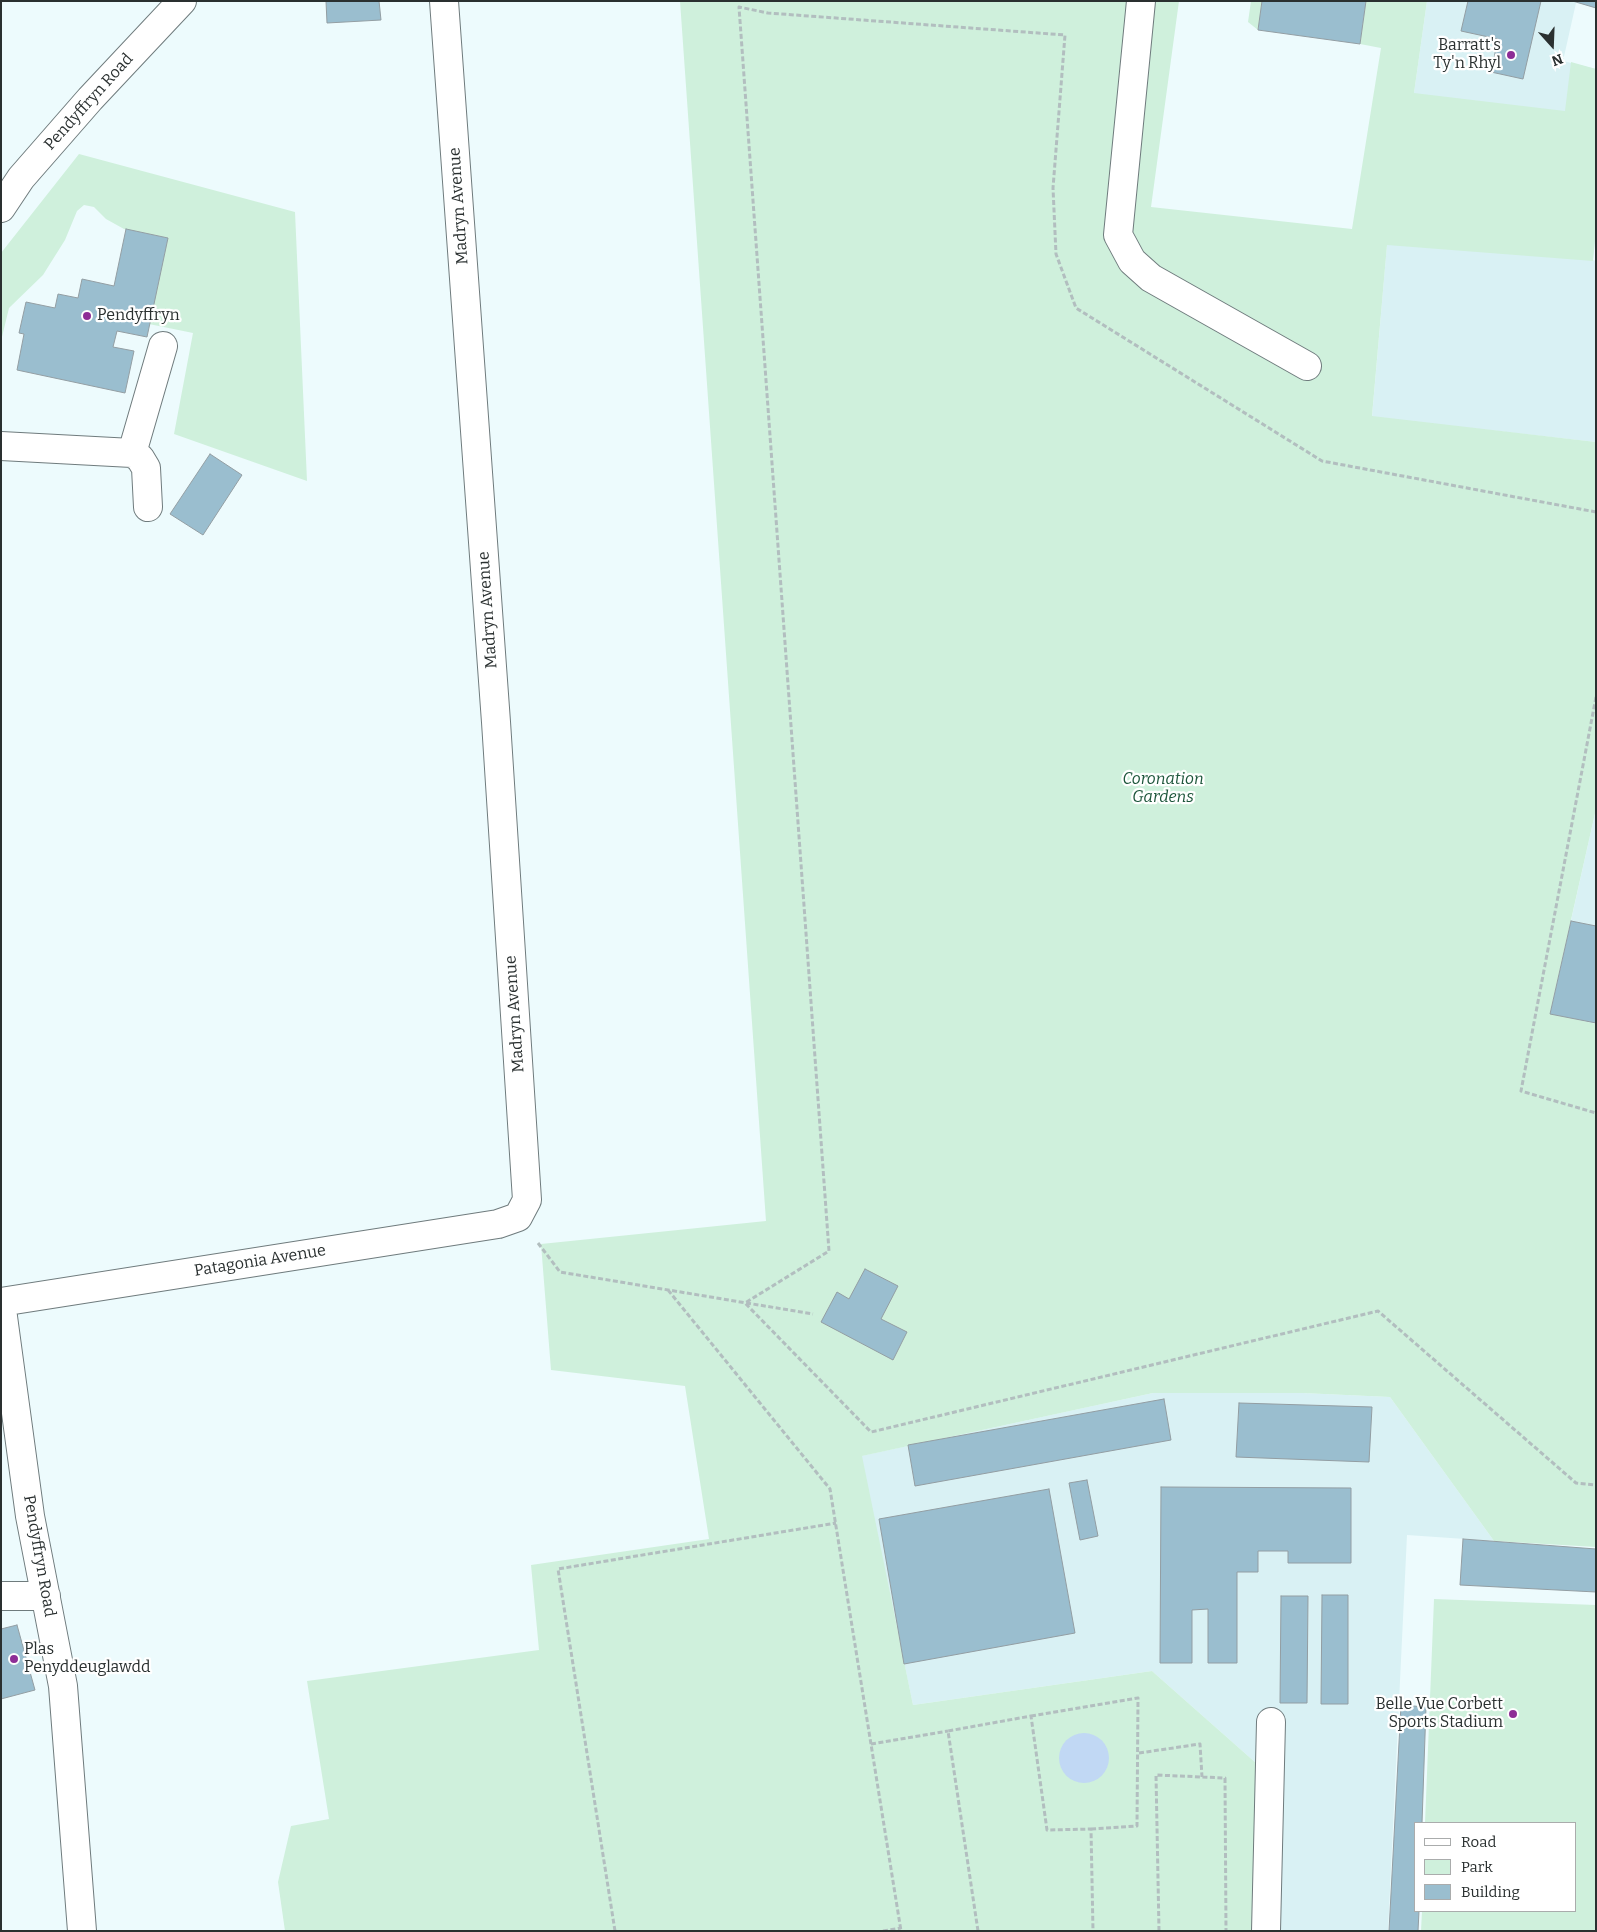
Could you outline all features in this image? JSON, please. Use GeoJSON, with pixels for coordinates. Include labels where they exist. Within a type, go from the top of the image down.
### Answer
{"type":"FeatureCollection","features":[{"type":"Feature","properties":{"kind":"street","name":"Pendyffryn Road"},"geometry":{"type":"LineString","coordinates":[[1,208],[21,178],[84,106],[182,1]]}},
{"type":"Feature","properties":{"kind":"street","name":"Madryn Avenue"},"geometry":{"type":"LineString","coordinates":[[444,1],[496,722],[527,1200],[518,1217]]}},
{"type":"Feature","properties":{"kind":"street"},"geometry":{"type":"LineString","coordinates":[[1141,1],[1118,235],[1132,261],[1151,278],[1307,366]]}},
{"type":"Feature","properties":{"kind":"street"},"geometry":{"type":"LineString","coordinates":[[132,453],[163,346]]}},
{"type":"Feature","properties":{"kind":"street"},"geometry":{"type":"LineString","coordinates":[[1,446],[132,453],[140,458],[146,468],[148,507]]}},
{"type":"Feature","properties":{"kind":"street","name":"Patagonia Avenue"},"geometry":{"type":"LineString","coordinates":[[1,1302],[488,1225],[518,1217]]}},
{"type":"Feature","properties":{"kind":"street","name":"Pendyffryn Road"},"geometry":{"type":"LineString","coordinates":[[1,1302],[30,1516],[63,1686],[82,1931]]}},
{"type":"Feature","properties":{"kind":"street"},"geometry":{"type":"LineString","coordinates":[[1,1596],[46,1596]]}},
{"type":"Feature","properties":{"kind":"street"},"geometry":{"type":"LineString","coordinates":[[1266,1931],[1271,1722]]}},
{"type":"Feature","properties":{"kind":"path"},"geometry":{"type":"LineString","coordinates":[[745,1302],[829,1252],[739,7],[768,13],[1065,35],[1052,188],[1056,254],[1076,308],[1322,461],[1596,512]]}},
{"type":"Feature","properties":{"kind":"path"},"geometry":{"type":"LineString","coordinates":[[1596,697],[1521,1091],[1596,1113]]}},
{"type":"Feature","properties":{"kind":"path"},"geometry":{"type":"LineString","coordinates":[[518,1217],[560,1272],[813,1314]]}},
{"type":"Feature","properties":{"kind":"path"},"geometry":{"type":"LineString","coordinates":[[668,1290],[830,1490],[901,1930],[883,1931]]}},
{"type":"Feature","properties":{"kind":"path"},"geometry":{"type":"LineString","coordinates":[[745,1302],[871,1432],[1378,1311],[1576,1484],[1596,1485]]}},
{"type":"Feature","properties":{"kind":"path"},"geometry":{"type":"LineString","coordinates":[[615,1931],[558,1569],[836,1523]]}},
{"type":"Feature","properties":{"kind":"path"},"geometry":{"type":"LineString","coordinates":[[871,1744],[1031,1716],[1138,1698],[1138,1826],[1047,1830],[1031,1716]]}},
{"type":"Feature","properties":{"kind":"path"},"geometry":{"type":"LineString","coordinates":[[948,1731],[978,1931]]}},
{"type":"Feature","properties":{"kind":"path"},"geometry":{"type":"LineString","coordinates":[[1138,1753],[1200,1744],[1202,1777]]}},
{"type":"Feature","properties":{"kind":"path"},"geometry":{"type":"LineString","coordinates":[[1160,1931],[1156,1776],[1224,1778],[1226,1931]]}},
{"type":"Feature","properties":{"kind":"path"},"geometry":{"type":"LineString","coordinates":[[1091,1829],[1093,1931]]}},
{"type":"Feature","properties":{"kind":"shaded area"},"geometry":{"type":"Polygon","coordinates":[[[1427,1],[1596,1],[1596,8],[1576,3],[1563,61],[1596,69],[1596,230],[1593,260],[1596,261],[1596,442],[1372,417],[1388,233],[1414,93],[1427,1]]]}},
{"type":"Feature","properties":{"kind":"shaded area"},"geometry":{"type":"Polygon","coordinates":[[[1596,809],[1596,1024],[1550,1014],[1596,809]]]}},
{"type":"Feature","properties":{"kind":"shaded area"},"geometry":{"type":"Polygon","coordinates":[[[1153,1393],[1302,1393],[1390,1397],[1494,1541],[1407,1535],[1388,1931],[1252,1931],[1256,1763],[1152,1671],[913,1705],[861,1456],[1153,1393]]]}},
{"type":"Feature","properties":{"kind":"green space","name":"Coronation Gardens"},"geometry":{"type":"Polygon","coordinates":[[[680,1],[1179,1],[1151,207],[1352,229],[1381,48],[1360,44],[1366,1],[1427,1],[1414,93],[1565,111],[1571,62],[1596,69],[1596,230],[1593,261],[1387,245],[1372,416],[1596,442],[1596,809],[1550,1013],[1596,1024],[1596,1547],[1494,1541],[1390,1397],[1302,1393],[1153,1393],[862,1456],[913,1705],[1152,1671],[1256,1763],[1252,1931],[285,1931],[278,1882],[291,1826],[329,1819],[307,1681],[539,1650],[531,1565],[709,1539],[685,1386],[551,1370],[541,1244],[766,1221],[680,1]]]}},
{"type":"Feature","properties":{"kind":"green space"},"geometry":{"type":"Polygon","coordinates":[[[1251,1],[1262,1],[1258,30],[1248,22],[1251,1]]]}},
{"type":"Feature","properties":{"kind":"green space"},"geometry":{"type":"Polygon","coordinates":[[[79,154],[295,212],[307,481],[174,434],[193,333],[149,324],[168,238],[124,229],[106,219],[94,207],[84,205],[77,211],[65,240],[43,275],[9,308],[1,341],[1,253],[79,154]]]}},
{"type":"Feature","properties":{"kind":"green space","name":"Belle Vue Corbett Sports Stadium"},"geometry":{"type":"Polygon","coordinates":[[[1434,1599],[1596,1605],[1596,1931],[1421,1931],[1422,1912],[1577,1912],[1577,1822],[1425,1822],[1434,1599]]]}},
{"type":"Feature","properties":{"kind":"water"},"geometry":{"type":"Polygon","coordinates":[[[1084,1733],[1093,1735],[1104,1744],[1109,1758],[1107,1767],[1098,1778],[1084,1783],[1075,1781],[1064,1772],[1059,1758],[1061,1749],[1070,1738],[1084,1733]]]}},
{"type":"Feature","properties":{"kind":"building"},"geometry":{"type":"Polygon","coordinates":[[[326,1],[379,1],[381,20],[327,23],[326,1]]]}},
{"type":"Feature","properties":{"kind":"building"},"geometry":{"type":"Polygon","coordinates":[[[1262,1],[1366,1],[1360,44],[1258,30],[1262,1]]]}},
{"type":"Feature","properties":{"kind":"building","name":"Barratt's Ty'n Rhyl"},"geometry":{"type":"Polygon","coordinates":[[[1468,1],[1541,1],[1523,79],[1491,72],[1498,39],[1461,31],[1468,1]]]}},
{"type":"Feature","properties":{"kind":"building"},"geometry":{"type":"Polygon","coordinates":[[[1572,1],[1596,1],[1596,8],[1576,2],[1572,1]]]}},
{"type":"Feature","properties":{"kind":"building","name":"Pendyffryn"},"geometry":{"type":"Polygon","coordinates":[[[126,229],[168,238],[147,337],[117,331],[113,347],[134,351],[125,393],[17,370],[24,334],[19,333],[26,302],[55,308],[58,294],[78,298],[82,279],[114,286],[126,229]]]}},
{"type":"Feature","properties":{"kind":"building"},"geometry":{"type":"Polygon","coordinates":[[[210,454],[242,475],[203,535],[170,514],[210,454]]]}},
{"type":"Feature","properties":{"kind":"building"},"geometry":{"type":"Polygon","coordinates":[[[1571,921],[1596,926],[1596,1023],[1550,1014],[1571,921]]]}},
{"type":"Feature","properties":{"kind":"building"},"geometry":{"type":"Polygon","coordinates":[[[865,1269],[898,1286],[881,1319],[907,1332],[893,1360],[821,1322],[837,1292],[849,1299],[865,1269]]]}},
{"type":"Feature","properties":{"kind":"building"},"geometry":{"type":"Polygon","coordinates":[[[1164,1399],[1171,1440],[915,1486],[908,1445],[1164,1399]]]}},
{"type":"Feature","properties":{"kind":"building"},"geometry":{"type":"Polygon","coordinates":[[[1239,1403],[1372,1407],[1369,1462],[1236,1457],[1239,1403]]]}},
{"type":"Feature","properties":{"kind":"building"},"geometry":{"type":"Polygon","coordinates":[[[1087,1480],[1098,1536],[1080,1540],[1069,1483],[1087,1480]]]}},
{"type":"Feature","properties":{"kind":"building"},"geometry":{"type":"Polygon","coordinates":[[[1161,1487],[1351,1488],[1351,1563],[1288,1563],[1288,1551],[1258,1551],[1258,1572],[1237,1572],[1237,1663],[1208,1663],[1208,1609],[1192,1610],[1192,1663],[1160,1663],[1161,1487]]]}},
{"type":"Feature","properties":{"kind":"building"},"geometry":{"type":"Polygon","coordinates":[[[1049,1489],[1075,1633],[904,1664],[879,1519],[1049,1489]]]}},
{"type":"Feature","properties":{"kind":"building"},"geometry":{"type":"Polygon","coordinates":[[[1463,1539],[1596,1549],[1596,1592],[1460,1585],[1463,1539]]]}},
{"type":"Feature","properties":{"kind":"building"},"geometry":{"type":"Polygon","coordinates":[[[1322,1595],[1348,1595],[1348,1704],[1321,1704],[1322,1595]]]}},
{"type":"Feature","properties":{"kind":"building"},"geometry":{"type":"Polygon","coordinates":[[[1281,1596],[1308,1596],[1307,1703],[1280,1703],[1281,1596]]]}},
{"type":"Feature","properties":{"kind":"building","name":"Plas Penyddeuglawdd"},"geometry":{"type":"Polygon","coordinates":[[[17,1625],[35,1690],[1,1699],[1,1629],[17,1625]]]}},
{"type":"Feature","properties":{"kind":"building"},"geometry":{"type":"Polygon","coordinates":[[[1401,1705],[1426,1707],[1422,1822],[1414,1822],[1414,1912],[1419,1912],[1418,1931],[1389,1931],[1401,1705]]]}},
{"type":"Feature","properties":{"kind":"place","name":"Barratt's Ty'n Rhyl"},"geometry":{"type":"Point","coordinates":[1511,55]}},
{"type":"Feature","properties":{"kind":"place","name":"Pendyffryn"},"geometry":{"type":"Point","coordinates":[87,316]}},
{"type":"Feature","properties":{"kind":"place","name":"Plas Penyddeuglawdd"},"geometry":{"type":"Point","coordinates":[14,1659]}},
{"type":"Feature","properties":{"kind":"place","name":"Belle Vue Corbett Sports Stadium"},"geometry":{"type":"Point","coordinates":[1513,1714]}}]}
